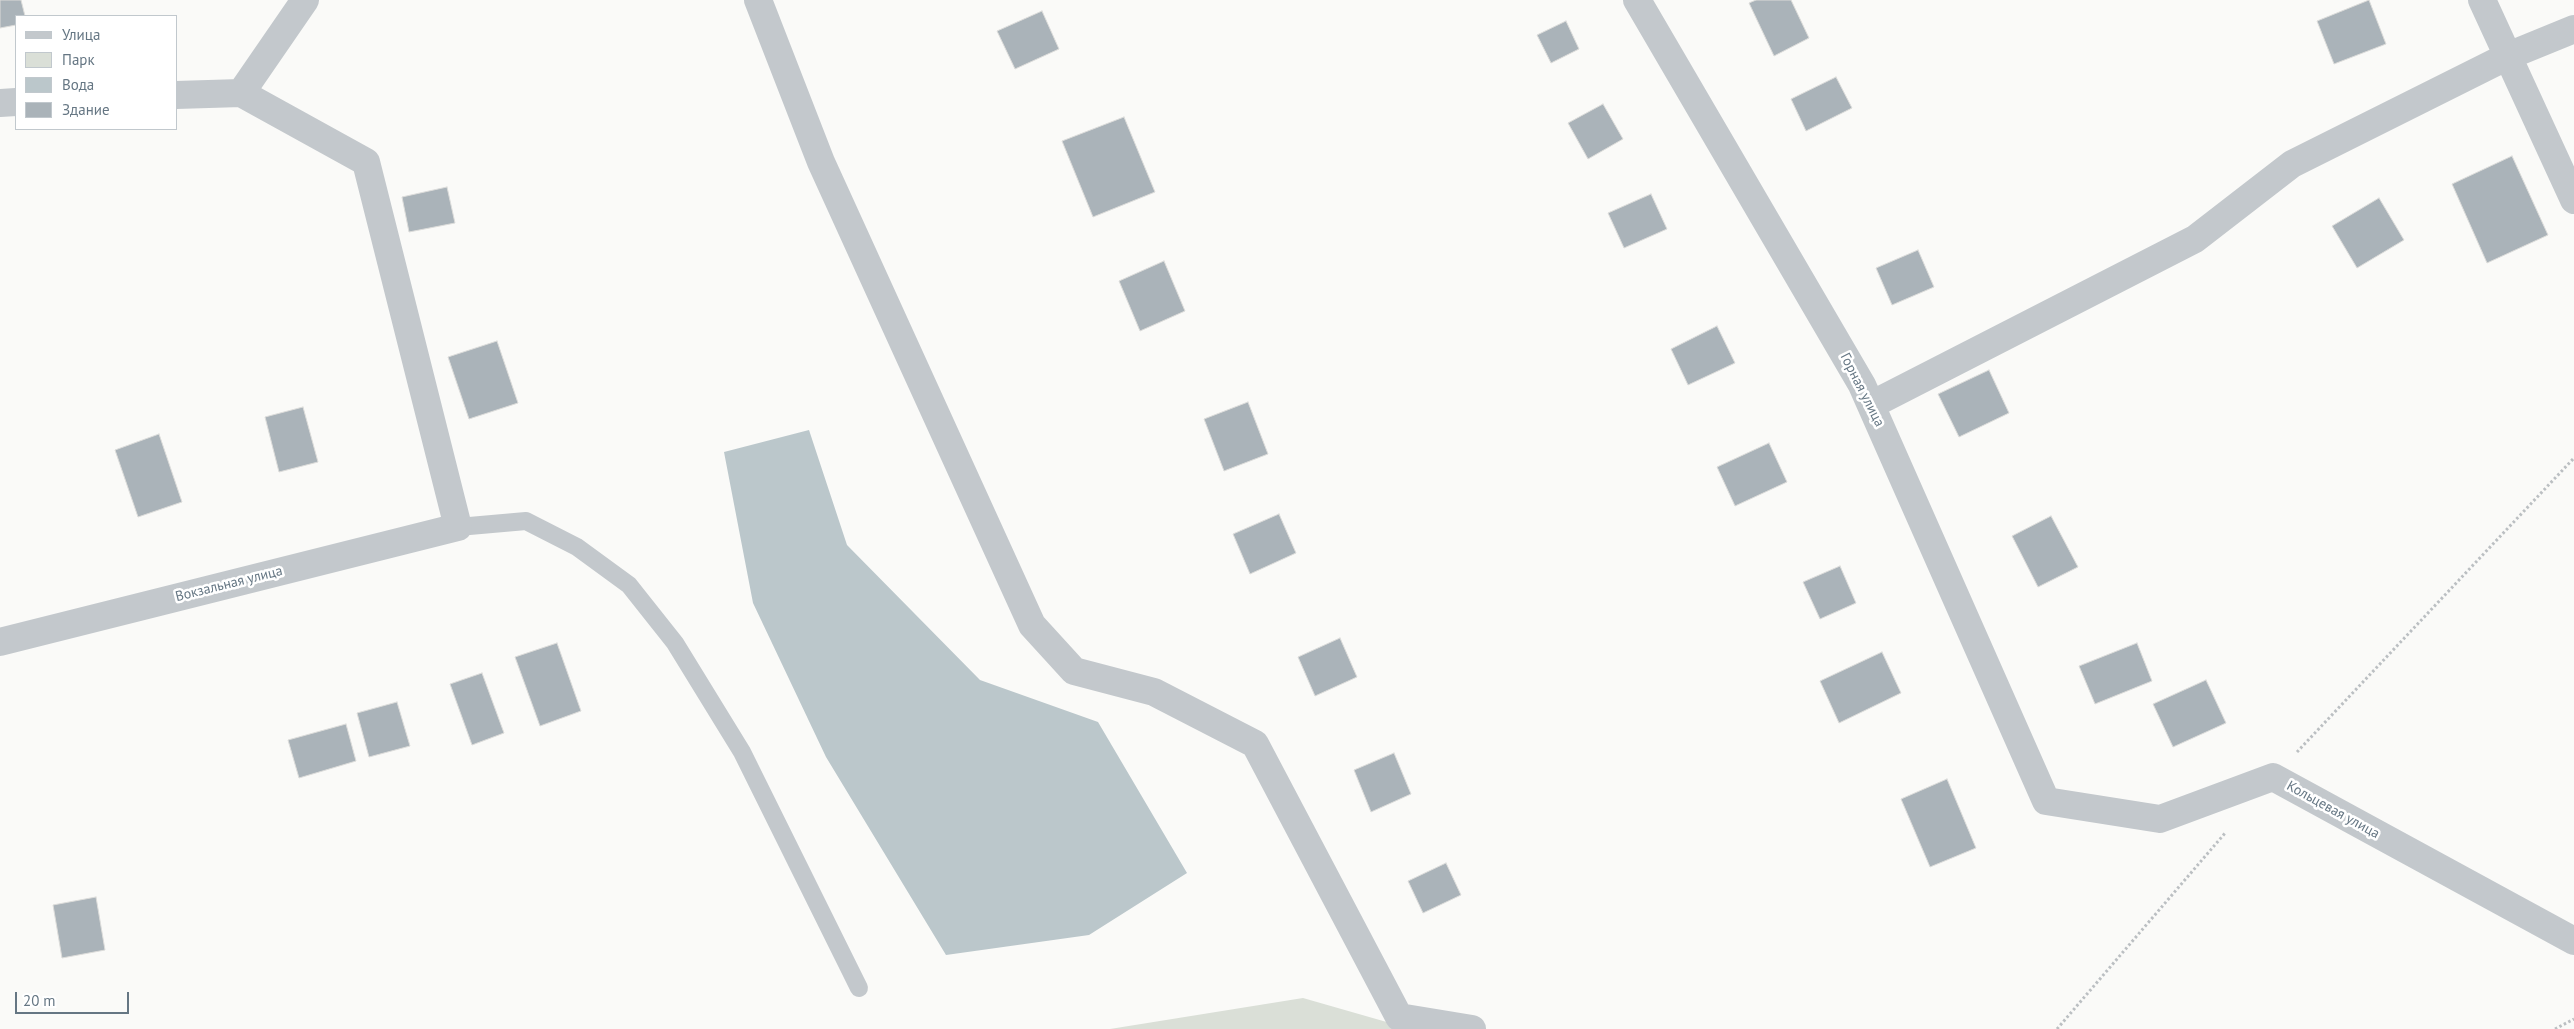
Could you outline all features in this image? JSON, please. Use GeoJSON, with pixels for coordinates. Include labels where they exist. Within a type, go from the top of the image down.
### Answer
{"type":"FeatureCollection","features":[{"type":"Feature","properties":{"kind":"street"},"geometry":{"type":"LineString","coordinates":[[241,93],[305,0]]}},
{"type":"Feature","properties":{"kind":"street"},"geometry":{"type":"LineString","coordinates":[[758,0],[821,162],[1032,625],[1074,671],[1154,692],[1255,744],[1399,1017],[1472,1029]]}},
{"type":"Feature","properties":{"kind":"street","name":"Горная улица"},"geometry":{"type":"LineString","coordinates":[[1637,0],[1862,385],[2046,801]]}},
{"type":"Feature","properties":{"kind":"street"},"geometry":{"type":"LineString","coordinates":[[2482,0],[2574,200]]}},
{"type":"Feature","properties":{"kind":"street"},"geometry":{"type":"LineString","coordinates":[[1871,405],[2195,239],[2292,164],[2508,56],[2574,29]]}},
{"type":"Feature","properties":{"kind":"street"},"geometry":{"type":"LineString","coordinates":[[178,95],[241,93],[366,162],[458,527]]}},
{"type":"Feature","properties":{"kind":"street"},"geometry":{"type":"LineString","coordinates":[[0,103],[15,102]]}},
{"type":"Feature","properties":{"kind":"street","name":"Вокзальная улица"},"geometry":{"type":"LineString","coordinates":[[0,642],[458,527]]}},
{"type":"Feature","properties":{"kind":"street","name":"Кольцевая улица"},"geometry":{"type":"LineString","coordinates":[[2046,801],[2160,819],[2273,778],[2574,941]]}},
{"type":"Feature","properties":{"kind":"lane"},"geometry":{"type":"LineString","coordinates":[[458,527],[526,521],[577,547],[629,585],[675,643],[742,752],[859,988]]}},
{"type":"Feature","properties":{"kind":"path"},"geometry":{"type":"LineString","coordinates":[[2273,778],[2574,458]]}},
{"type":"Feature","properties":{"kind":"path"},"geometry":{"type":"LineString","coordinates":[[2057,1029],[2228,829]]}},
{"type":"Feature","properties":{"kind":"path"},"geometry":{"type":"LineString","coordinates":[[2556,1029],[2574,1020]]}},
{"type":"Feature","properties":{"kind":"green space"},"geometry":{"type":"Polygon","coordinates":[[[1303,998],[1411,1029],[1110,1029],[1303,998]]]}},
{"type":"Feature","properties":{"kind":"water"},"geometry":{"type":"Polygon","coordinates":[[[809,430],[847,545],[980,680],[1098,722],[1187,873],[1089,935],[946,955],[826,757],[753,603],[724,452],[809,430]]]}},
{"type":"Feature","properties":{"kind":"building"},"geometry":{"type":"Polygon","coordinates":[[[0,0],[21,0],[25,15],[15,15],[15,25],[0,28],[0,0]]]}},
{"type":"Feature","properties":{"kind":"building"},"geometry":{"type":"Polygon","coordinates":[[[1756,0],[1791,0],[1809,38],[1774,56],[1749,3],[1756,0]]]}},
{"type":"Feature","properties":{"kind":"building"},"geometry":{"type":"Polygon","coordinates":[[[2369,0],[2386,44],[2334,64],[2317,21],[2369,0]]]}},
{"type":"Feature","properties":{"kind":"building"},"geometry":{"type":"Polygon","coordinates":[[[1042,11],[1059,49],[1015,69],[997,31],[1042,11]]]}},
{"type":"Feature","properties":{"kind":"building"},"geometry":{"type":"Polygon","coordinates":[[[1566,21],[1579,49],[1551,63],[1537,35],[1566,21]]]}},
{"type":"Feature","properties":{"kind":"building"},"geometry":{"type":"Polygon","coordinates":[[[1836,77],[1852,108],[1806,131],[1791,99],[1836,77]]]}},
{"type":"Feature","properties":{"kind":"building"},"geometry":{"type":"Polygon","coordinates":[[[1603,104],[1623,139],[1588,159],[1568,123],[1603,104]]]}},
{"type":"Feature","properties":{"kind":"building"},"geometry":{"type":"Polygon","coordinates":[[[1124,117],[1155,192],[1093,217],[1062,141],[1124,117]]]}},
{"type":"Feature","properties":{"kind":"building"},"geometry":{"type":"Polygon","coordinates":[[[2512,156],[2548,235],[2487,263],[2452,184],[2512,156]]]}},
{"type":"Feature","properties":{"kind":"building"},"geometry":{"type":"Polygon","coordinates":[[[447,187],[455,223],[409,232],[402,197],[447,187]]]}},
{"type":"Feature","properties":{"kind":"building"},"geometry":{"type":"Polygon","coordinates":[[[1651,194],[1667,229],[1624,248],[1608,213],[1651,194]]]}},
{"type":"Feature","properties":{"kind":"building"},"geometry":{"type":"Polygon","coordinates":[[[2379,198],[2404,240],[2357,268],[2332,226],[2379,198]]]}},
{"type":"Feature","properties":{"kind":"building"},"geometry":{"type":"Polygon","coordinates":[[[1918,250],[1934,287],[1892,305],[1876,268],[1918,250]]]}},
{"type":"Feature","properties":{"kind":"building"},"geometry":{"type":"Polygon","coordinates":[[[1164,261],[1185,311],[1140,331],[1119,281],[1164,261]]]}},
{"type":"Feature","properties":{"kind":"building"},"geometry":{"type":"Polygon","coordinates":[[[1717,326],[1735,363],[1688,385],[1671,349],[1717,326]]]}},
{"type":"Feature","properties":{"kind":"building"},"geometry":{"type":"Polygon","coordinates":[[[497,341],[518,403],[469,419],[448,357],[497,341]]]}},
{"type":"Feature","properties":{"kind":"building"},"geometry":{"type":"Polygon","coordinates":[[[1989,370],[2009,413],[1959,437],[1938,394],[1989,370]]]}},
{"type":"Feature","properties":{"kind":"building"},"geometry":{"type":"Polygon","coordinates":[[[1248,402],[1268,454],[1224,471],[1204,419],[1248,402]]]}},
{"type":"Feature","properties":{"kind":"building"},"geometry":{"type":"Polygon","coordinates":[[[303,407],[318,462],[279,472],[265,417],[303,407]]]}},
{"type":"Feature","properties":{"kind":"building"},"geometry":{"type":"Polygon","coordinates":[[[159,434],[182,502],[138,517],[115,450],[159,434]]]}},
{"type":"Feature","properties":{"kind":"building"},"geometry":{"type":"Polygon","coordinates":[[[1769,443],[1787,482],[1735,506],[1717,467],[1769,443]]]}},
{"type":"Feature","properties":{"kind":"building"},"geometry":{"type":"Polygon","coordinates":[[[1279,514],[1296,553],[1250,574],[1233,534],[1279,514]]]}},
{"type":"Feature","properties":{"kind":"building"},"geometry":{"type":"Polygon","coordinates":[[[2051,516],[2078,567],[2038,587],[2012,536],[2051,516]]]}},
{"type":"Feature","properties":{"kind":"building"},"geometry":{"type":"Polygon","coordinates":[[[1840,566],[1856,603],[1820,619],[1803,582],[1840,566]]]}},
{"type":"Feature","properties":{"kind":"building"},"geometry":{"type":"Polygon","coordinates":[[[1340,638],[1357,677],[1315,696],[1298,657],[1340,638]]]}},
{"type":"Feature","properties":{"kind":"building"},"geometry":{"type":"Polygon","coordinates":[[[557,643],[581,711],[540,726],[515,657],[557,643]]]}},
{"type":"Feature","properties":{"kind":"building"},"geometry":{"type":"Polygon","coordinates":[[[2137,643],[2152,681],[2095,704],[2079,666],[2137,643]]]}},
{"type":"Feature","properties":{"kind":"building"},"geometry":{"type":"Polygon","coordinates":[[[1882,652],[1901,693],[1839,723],[1820,681],[1882,652]]]}},
{"type":"Feature","properties":{"kind":"building"},"geometry":{"type":"Polygon","coordinates":[[[482,673],[504,733],[472,745],[450,684],[482,673]]]}},
{"type":"Feature","properties":{"kind":"building"},"geometry":{"type":"Polygon","coordinates":[[[2206,680],[2226,723],[2173,747],[2153,704],[2206,680]]]}},
{"type":"Feature","properties":{"kind":"building"},"geometry":{"type":"Polygon","coordinates":[[[397,702],[410,746],[369,757],[357,713],[397,702]]]}},
{"type":"Feature","properties":{"kind":"building"},"geometry":{"type":"Polygon","coordinates":[[[346,724],[356,761],[299,778],[288,740],[346,724]]]}},
{"type":"Feature","properties":{"kind":"building"},"geometry":{"type":"Polygon","coordinates":[[[1394,753],[1411,794],[1371,812],[1354,770],[1394,753]]]}},
{"type":"Feature","properties":{"kind":"building"},"geometry":{"type":"Polygon","coordinates":[[[1947,779],[1976,848],[1930,867],[1901,799],[1947,779]]]}},
{"type":"Feature","properties":{"kind":"building"},"geometry":{"type":"Polygon","coordinates":[[[1446,863],[1461,895],[1423,913],[1408,881],[1446,863]]]}},
{"type":"Feature","properties":{"kind":"building"},"geometry":{"type":"Polygon","coordinates":[[[96,897],[105,950],[62,958],[53,905],[96,897]]]}}]}
